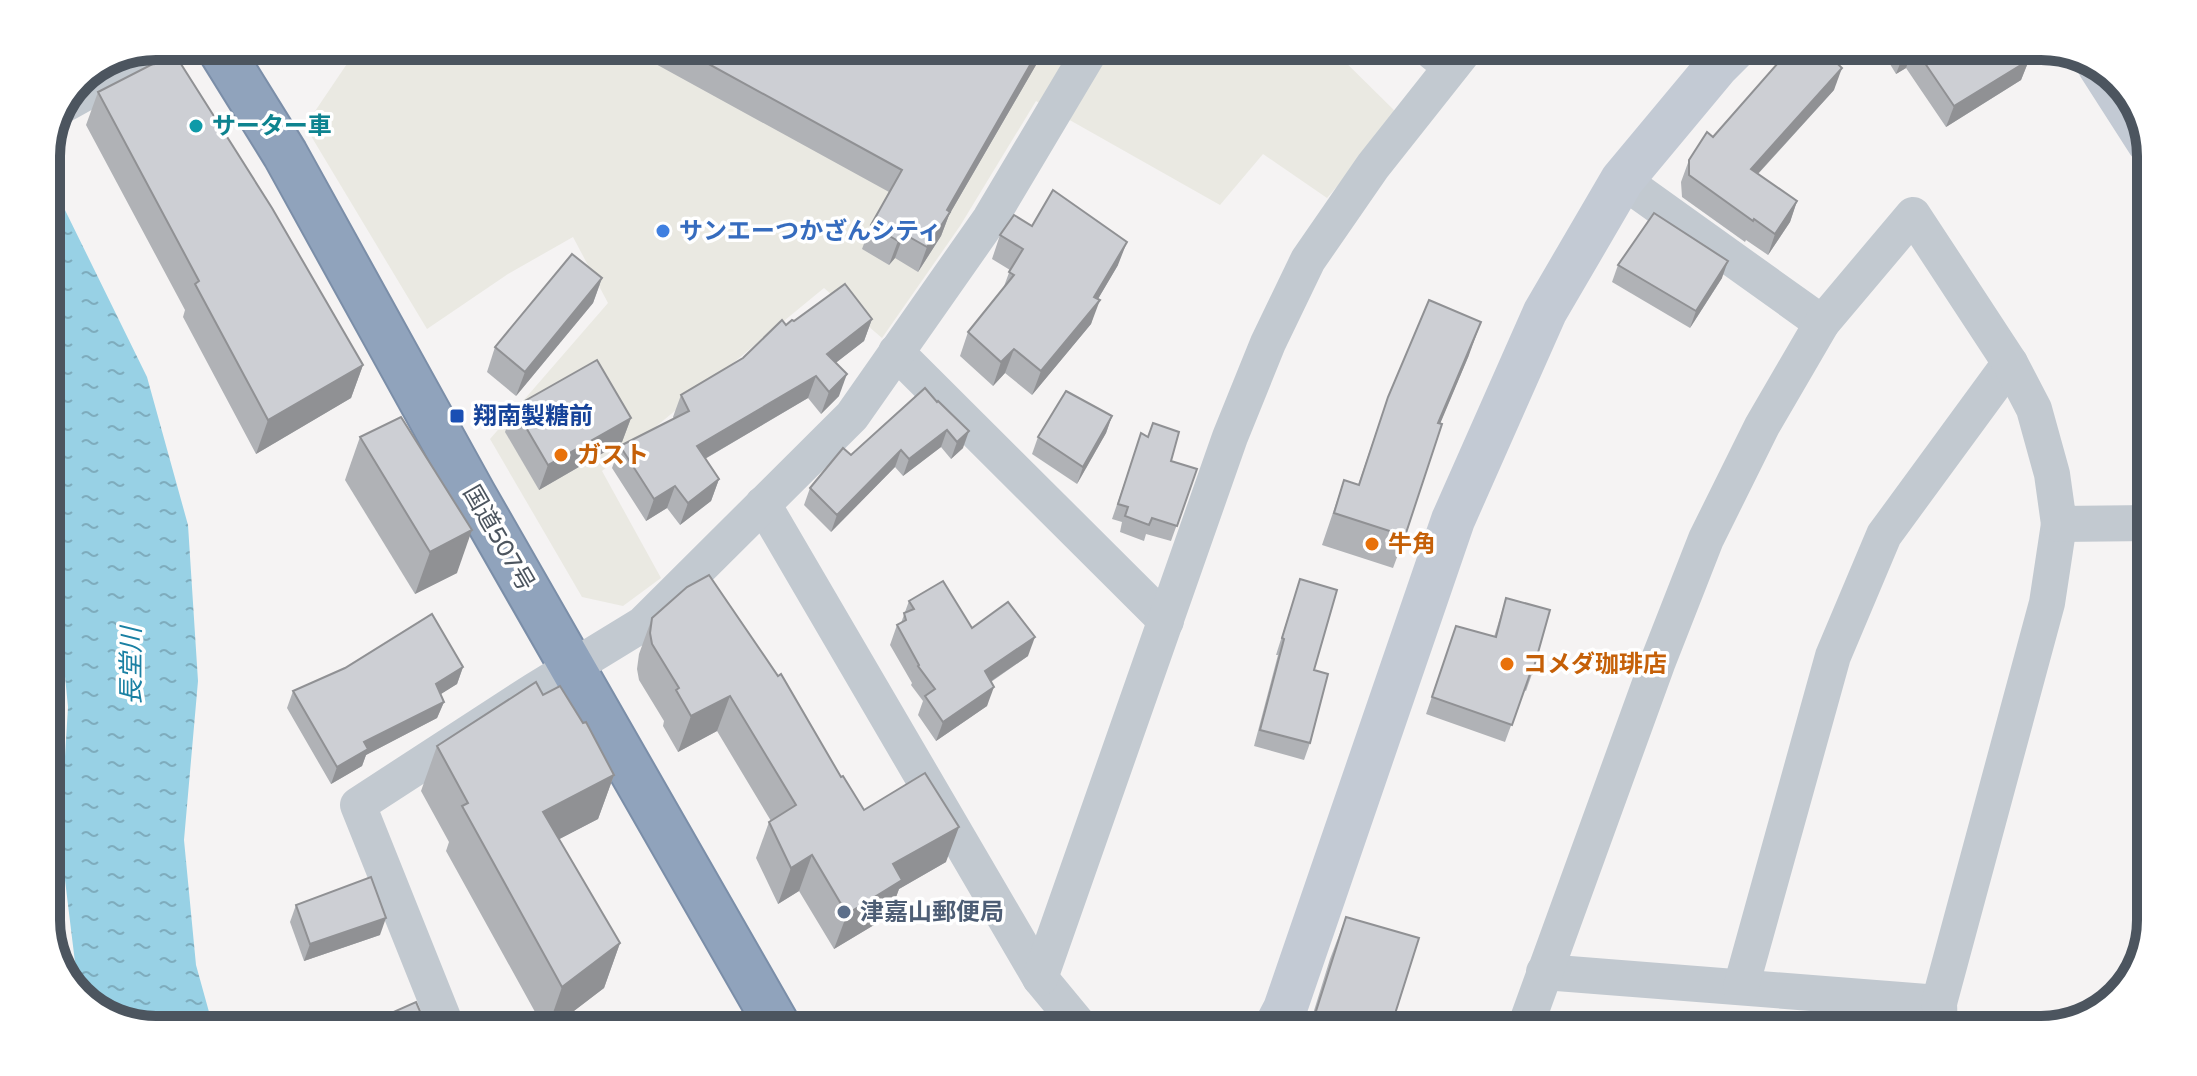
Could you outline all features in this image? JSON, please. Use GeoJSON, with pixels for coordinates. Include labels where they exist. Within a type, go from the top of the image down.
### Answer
{"type":"FeatureCollection","features":[{"type":"Feature","properties":{"kind":"highway","name":"国道507号"},"geometry":{"type":"LineString","coordinates":[[227,60],[285,154],[450,453],[772,1016]]}},
{"type":"Feature","properties":{"kind":"street"},"geometry":{"type":"LineString","coordinates":[[442,1016],[358,805],[643,624],[852,416],[990,219],[1085,60]]}},
{"type":"Feature","properties":{"kind":"street"},"geometry":{"type":"LineString","coordinates":[[1040,978],[1230,437],[1268,343],[1308,260],[1443,60]]}},
{"type":"Feature","properties":{"kind":"street"},"geometry":{"type":"LineString","coordinates":[[1281,1016],[1453,520],[1545,312],[1622,180],[1723,60]]}},
{"type":"Feature","properties":{"kind":"street"},"geometry":{"type":"LineString","coordinates":[[83,94],[142,61]]}},
{"type":"Feature","properties":{"kind":"street"},"geometry":{"type":"LineString","coordinates":[[1622,180],[1822,323]]}},
{"type":"Feature","properties":{"kind":"street"},"geometry":{"type":"LineString","coordinates":[[1529,1016],[1544,972],[1657,664],[1706,539],[1762,426],[1822,323],[1913,215],[2010,363],[2034,409],[2052,474],[2059,524],[2047,603],[1940,1016],[1741,987],[1544,972]]}},
{"type":"Feature","properties":{"kind":"street"},"geometry":{"type":"LineString","coordinates":[[896,352],[1166,621]]}},
{"type":"Feature","properties":{"kind":"street"},"geometry":{"type":"LineString","coordinates":[[1741,987],[1833,656],[1884,535],[2010,363]]}},
{"type":"Feature","properties":{"kind":"street"},"geometry":{"type":"LineString","coordinates":[[763,504],[1040,978],[1071,1016]]}},
{"type":"Feature","properties":{"kind":"street"},"geometry":{"type":"LineString","coordinates":[[2059,524],[2137,523]]}},
{"type":"Feature","properties":{"kind":"shaded area","name":"サンエーつかざんシティ"},"geometry":{"type":"Polygon","coordinates":[[[350,60],[1343,60],[1399,115],[1327,198],[1263,154],[1220,205],[1036,101],[960,226],[882,338],[824,288],[602,471],[661,578],[623,606],[582,597],[490,439],[608,303],[573,237],[508,274],[427,329],[305,126],[350,60]]]}},
{"type":"Feature","properties":{"kind":"water","name":"長堂川"},"geometry":{"type":"Polygon","coordinates":[[[60,203],[147,377],[188,525],[198,681],[184,840],[196,965],[210,1016],[156,1016],[125,1011],[102,1000],[76,975],[60,839],[68,707],[60,626],[60,203]]]}},
{"type":"Feature","properties":{"kind":"building"},"geometry":{"type":"Polygon","coordinates":[[[160,60],[178,60],[272,208],[363,365],[268,420],[195,284],[199,281],[98,92],[160,60]]]}},
{"type":"Feature","properties":{"kind":"building"},"geometry":{"type":"Polygon","coordinates":[[[702,60],[1033,60],[947,210],[950,212],[927,247],[904,234],[898,241],[871,225],[902,170],[702,60]]]}},
{"type":"Feature","properties":{"kind":"building"},"geometry":{"type":"Polygon","coordinates":[[[1781,60],[1834,60],[1842,68],[1751,169],[1797,201],[1775,234],[1689,175],[1689,160],[1707,132],[1713,137],[1781,60]]]}},
{"type":"Feature","properties":{"kind":"building"},"geometry":{"type":"Polygon","coordinates":[[[1923,60],[2029,60],[1954,106],[1923,60]]]}},
{"type":"Feature","properties":{"kind":"building"},"geometry":{"type":"Polygon","coordinates":[[[1053,190],[1127,242],[1094,297],[1100,300],[1041,371],[1014,349],[1001,362],[968,332],[1014,275],[1009,272],[1023,249],[1000,235],[1014,215],[1032,226],[1053,190]]]}},
{"type":"Feature","properties":{"kind":"building"},"geometry":{"type":"Polygon","coordinates":[[[1654,213],[1728,261],[1696,311],[1618,265],[1654,213]]]}},
{"type":"Feature","properties":{"kind":"building"},"geometry":{"type":"Polygon","coordinates":[[[572,254],[602,278],[525,372],[495,347],[572,254]]]}},
{"type":"Feature","properties":{"kind":"building"},"geometry":{"type":"Polygon","coordinates":[[[845,284],[872,319],[827,354],[847,374],[829,392],[816,376],[697,446],[719,479],[688,503],[675,486],[654,499],[620,446],[689,411],[681,395],[743,358],[782,320],[786,325],[794,321],[845,284]]]}},
{"type":"Feature","properties":{"kind":"building"},"geometry":{"type":"Polygon","coordinates":[[[1429,300],[1481,322],[1438,423],[1442,424],[1405,536],[1334,513],[1344,480],[1359,485],[1388,397],[1429,300]]]}},
{"type":"Feature","properties":{"kind":"building"},"geometry":{"type":"Polygon","coordinates":[[[597,360],[631,418],[548,465],[514,407],[597,360]]]}},
{"type":"Feature","properties":{"kind":"building"},"geometry":{"type":"Polygon","coordinates":[[[925,388],[969,431],[957,442],[947,430],[909,459],[901,450],[837,515],[810,488],[843,448],[851,455],[925,388]]]}},
{"type":"Feature","properties":{"kind":"building"},"geometry":{"type":"Polygon","coordinates":[[[1066,391],[1112,416],[1083,467],[1038,437],[1066,391]]]}},
{"type":"Feature","properties":{"kind":"building"},"geometry":{"type":"Polygon","coordinates":[[[401,417],[472,530],[430,552],[360,437],[401,417]]]}},
{"type":"Feature","properties":{"kind":"building"},"geometry":{"type":"Polygon","coordinates":[[[1153,423],[1179,432],[1171,461],[1197,469],[1177,526],[1152,518],[1149,525],[1125,516],[1128,507],[1118,504],[1141,433],[1148,437],[1153,423]]]}},
{"type":"Feature","properties":{"kind":"building"},"geometry":{"type":"Polygon","coordinates":[[[709,575],[778,676],[781,674],[841,777],[864,810],[925,773],[959,827],[893,864],[902,880],[847,914],[812,855],[791,868],[769,822],[796,805],[730,696],[691,716],[676,690],[679,688],[652,644],[652,618],[687,587],[709,575]]]}},
{"type":"Feature","properties":{"kind":"building"},"geometry":{"type":"Polygon","coordinates":[[[1300,579],[1337,590],[1314,670],[1328,674],[1310,743],[1260,730],[1300,579]]]}},
{"type":"Feature","properties":{"kind":"building"},"geometry":{"type":"Polygon","coordinates":[[[943,581],[972,628],[1008,602],[1035,637],[985,671],[994,687],[943,722],[925,696],[935,689],[918,666],[897,625],[906,620],[904,613],[914,609],[909,601],[943,581]]]}},
{"type":"Feature","properties":{"kind":"building"},"geometry":{"type":"Polygon","coordinates":[[[1506,598],[1550,610],[1532,674],[1512,725],[1432,697],[1456,626],[1496,637],[1506,598]]]}},
{"type":"Feature","properties":{"kind":"building"},"geometry":{"type":"Polygon","coordinates":[[[432,614],[463,667],[436,684],[444,702],[364,742],[368,749],[337,767],[293,691],[345,668],[432,614]]]}},
{"type":"Feature","properties":{"kind":"building"},"geometry":{"type":"Polygon","coordinates":[[[536,682],[543,695],[560,686],[583,723],[586,722],[614,775],[543,812],[620,943],[562,987],[462,806],[468,803],[437,746],[536,682]]]}},
{"type":"Feature","properties":{"kind":"building"},"geometry":{"type":"Polygon","coordinates":[[[371,877],[386,918],[310,944],[296,905],[371,877]]]}},
{"type":"Feature","properties":{"kind":"building"},"geometry":{"type":"Polygon","coordinates":[[[1346,917],[1419,938],[1394,1016],[1314,1016],[1346,917]]]}},
{"type":"Feature","properties":{"kind":"building"},"geometry":{"type":"Polygon","coordinates":[[[416,1002],[422,1016],[384,1016],[416,1002]]]}},
{"type":"Feature","properties":{"kind":"place","name":"サーター車"},"geometry":{"type":"Point","coordinates":[196,126]}},
{"type":"Feature","properties":{"kind":"place","name":"サンエーつかざんシティ"},"geometry":{"type":"Point","coordinates":[663,231]}},
{"type":"Feature","properties":{"kind":"place","name":"翔南製糖前"},"geometry":{"type":"Point","coordinates":[457,416]}},
{"type":"Feature","properties":{"kind":"place","name":"ガスト"},"geometry":{"type":"Point","coordinates":[561,455]}},
{"type":"Feature","properties":{"kind":"place","name":"牛角"},"geometry":{"type":"Point","coordinates":[1372,544]}},
{"type":"Feature","properties":{"kind":"place","name":"コメダ珈琲店"},"geometry":{"type":"Point","coordinates":[1507,664]}},
{"type":"Feature","properties":{"kind":"place","name":"津嘉山郵便局"},"geometry":{"type":"Point","coordinates":[844,912]}}]}
